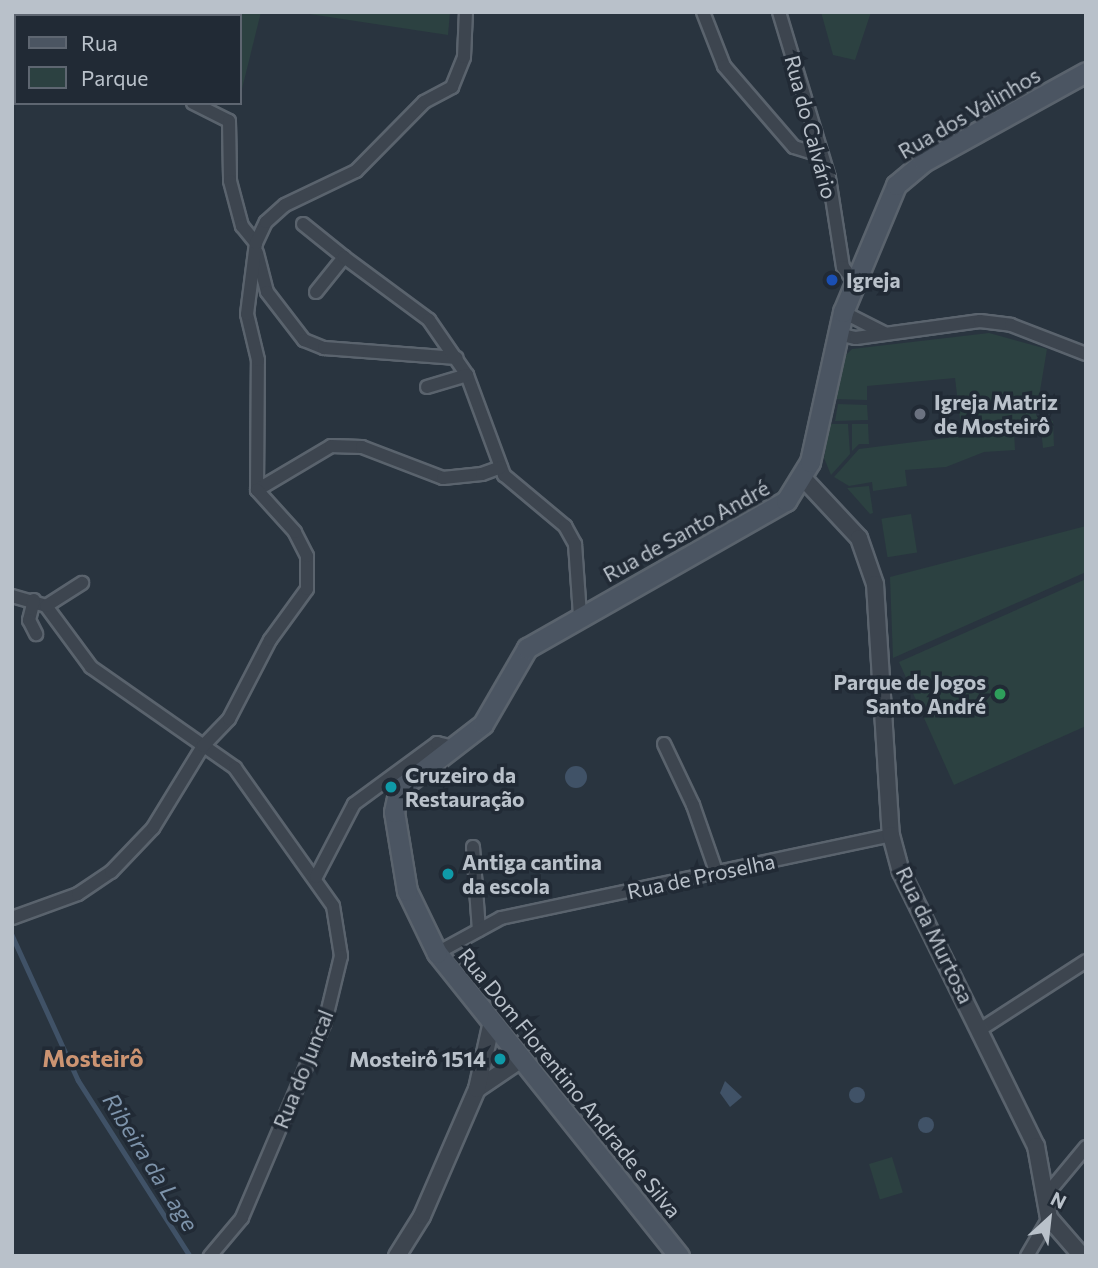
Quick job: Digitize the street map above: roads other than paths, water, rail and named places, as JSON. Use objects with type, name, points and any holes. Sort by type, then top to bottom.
[{"type":"main road","name":"Rua dos Valinhos","points":[[853,281],[885,204],[905,175],[1086,72]]},
{"type":"main road","name":"Rua de Santo André","points":[[448,751],[492,713],[527,649],[580,615],[779,508],[803,478],[812,456],[843,312],[853,281]]},
{"type":"main road","name":"Rua Dom Florentino Andrade e Silva","points":[[448,751],[398,789],[394,812],[407,891],[437,953],[491,1026],[679,1256]]},
{"type":"street","points":[[12,918],[78,894],[111,873],[153,828],[203,746],[229,719],[270,640],[307,589],[307,556],[295,532],[257,490],[258,360],[247,314],[256,243],[265,222],[285,205],[356,171],[424,102],[452,87],[464,57],[466,12]]},
{"type":"street","points":[[703,12],[724,66],[794,147],[821,155]]},
{"type":"street","name":"Rua do Calvário","points":[[779,12],[821,155],[843,267],[853,281]]},
{"type":"street","points":[[197,105],[229,121],[230,181],[242,226],[256,243],[267,292],[304,340],[324,348],[457,358]]},
{"type":"street","points":[[303,224],[429,320],[457,358],[467,375],[500,467],[565,526],[575,544],[580,615]]},
{"type":"street","points":[[316,292],[344,257]]},
{"type":"street","points":[[843,312],[884,333]]},
{"type":"street","points":[[838,334],[856,338],[980,321],[1011,325],[1086,354]]},
{"type":"street","points":[[428,387],[467,375]]},
{"type":"street","points":[[257,490],[331,446],[362,447],[443,478],[482,474],[500,467]]},
{"type":"street","name":"Rua da Murtosa","points":[[803,478],[826,498],[859,537],[875,584],[891,835],[901,872],[981,1029],[1036,1146],[1047,1194],[1049,1218]]},
{"type":"street","points":[[36,634],[29,620],[40,603],[82,583]]},
{"type":"street","points":[[12,596],[40,603]]},
{"type":"street","name":"Rua do Juncal","points":[[40,603],[91,667],[235,768],[316,877],[333,906],[341,956],[325,1022],[242,1218],[210,1256]]},
{"type":"street","points":[[316,877],[354,804],[437,743],[448,751]]},
{"type":"street","points":[[664,744],[693,804],[717,874]]},
{"type":"street","name":"Rua de Proselha","points":[[437,953],[501,918],[891,835]]},
{"type":"street","points":[[473,847],[479,930]]},
{"type":"street","points":[[981,1029],[1086,961]]},
{"type":"street","points":[[397,1256],[432,1195],[477,1089],[491,1026]]},
{"type":"street","points":[[477,1089],[520,1060]]},
{"type":"street","points":[[1047,1194],[1086,1147]]},
{"type":"street","points":[[1027,1256],[1049,1218],[1082,1256]]},
{"type":"water","points":[[576,766],[584,769],[587,777],[584,785],[576,788],[568,785],[565,777],[568,769]]},
{"type":"water","points":[[725,1081],[742,1097],[730,1107],[720,1093]]},
{"type":"water","points":[[857,1087],[863,1089],[863,1101],[857,1103],[851,1101],[849,1095],[851,1089]]},
{"type":"water","points":[[926,1117],[932,1119],[932,1131],[926,1133],[920,1131],[918,1125],[920,1119]]},
{"type":"waterway","name":"Ribeira da Lage","points":[[12,935],[78,1080],[190,1256]]},
{"type":"place","name":"Igreja","points":[[832,280]]},
{"type":"place","name":"Igreja Matriz de Mosteirô","points":[[920,414]]},
{"type":"place","name":"Parque de Jogos Santo André","points":[[1000,694]]},
{"type":"place","name":"Cruzeiro da Restauração","points":[[391,787]]},
{"type":"place","name":"Antiga cantina da escola","points":[[448,874]]},
{"type":"place","name":"Mosteirô 1514","points":[[500,1059]]},
{"type":"district","name":"Mosteirô","points":[[93,1058]]}]
